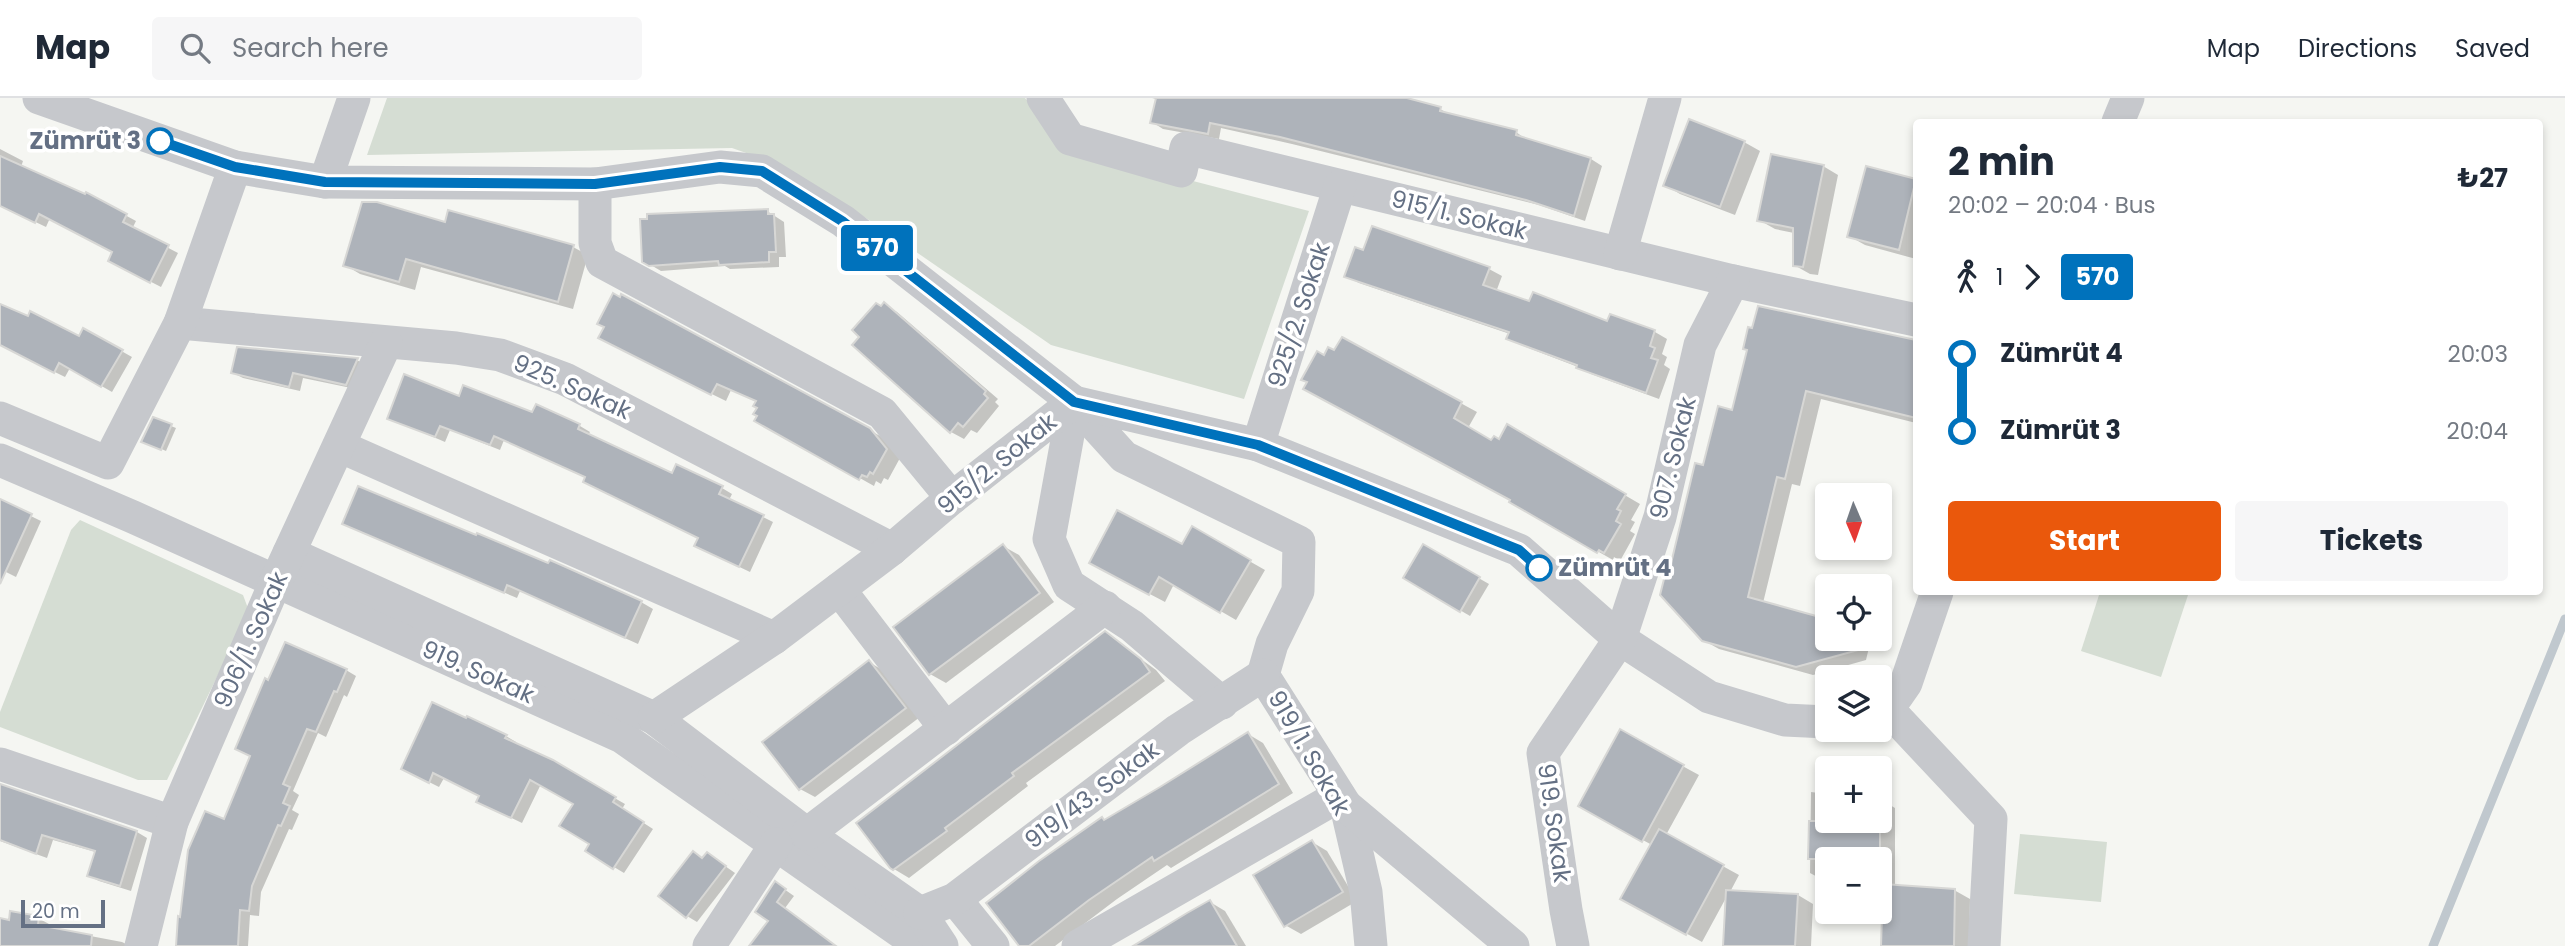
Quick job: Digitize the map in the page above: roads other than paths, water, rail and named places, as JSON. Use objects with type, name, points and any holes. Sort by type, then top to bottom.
[{"type":"street","points":[[39,98],[235,167],[325,182],[595,184],[720,167],[762,171],[842,221],[1074,402],[1049,539],[1069,584],[1132,626],[1222,703]]},
{"type":"street","points":[[325,182],[354,98]]},
{"type":"street","name":"915/1. Sokak","points":[[1043,98],[1070,139],[1181,171],[1186,148],[1733,281],[1913,319]]},
{"type":"street","points":[[1620,254],[1665,98]]},
{"type":"street","points":[[2119,119],[2128,98]]},
{"type":"street","points":[[0,418],[107,463],[180,323],[235,167]]},
{"type":"street","points":[[595,184],[594,243],[603,262],[882,413],[953,498]]},
{"type":"street","name":"925/2. Sokak","points":[[1258,445],[1340,186]]},
{"type":"street","name":"907. Sokak","points":[[1620,639],[1660,517],[1700,345],[1733,281]]},
{"type":"street","name":"925. Sokak","points":[[180,323],[456,348],[500,355],[565,379],[892,549]]},
{"type":"street","name":"906/1. Sokak","points":[[141,946],[172,822],[282,567],[386,342]]},
{"type":"street","name":"915/2. Sokak","points":[[654,718],[774,638],[892,549],[1074,402],[1258,445],[1519,550],[1620,639],[1709,697],[1785,720],[1815,721]]},
{"type":"street","name":"919/1. Sokak","points":[[1074,402],[1124,457],[1300,542],[1298,592],[1272,644],[1263,675],[1342,801],[1366,892],[1371,946]]},
{"type":"street","points":[[339,446],[774,638]]},
{"type":"street","name":"919. Sokak","points":[[0,460],[282,567],[654,718],[807,834],[920,913],[942,946]]},
{"type":"street","name":"919. Sokak","points":[[282,567],[622,737],[920,946]]},
{"type":"street","points":[[839,589],[946,729]]},
{"type":"street","points":[[1892,694],[1936,595]]},
{"type":"street","points":[[807,834],[1105,607]]},
{"type":"street","name":"919. Sokak","points":[[1573,946],[1543,753],[1620,639]]},
{"type":"street","name":"919/43. Sokak","points":[[920,913],[955,899],[1178,730],[1263,675]]},
{"type":"street","points":[[1892,701],[1991,819],[1984,946]]},
{"type":"street","points":[[0,764],[172,822]]},
{"type":"street","points":[[1078,946],[1342,801],[1513,946]]},
{"type":"street","points":[[709,946],[776,845]]},
{"type":"street","points":[[955,899],[993,946]]},
{"type":"waterway","points":[[2433,946],[2565,619]]},
{"type":"place","name":"Zümrüt 3","points":[[160,141]]},
{"type":"place","name":"Zümrüt 4","points":[[1539,568]]}]
